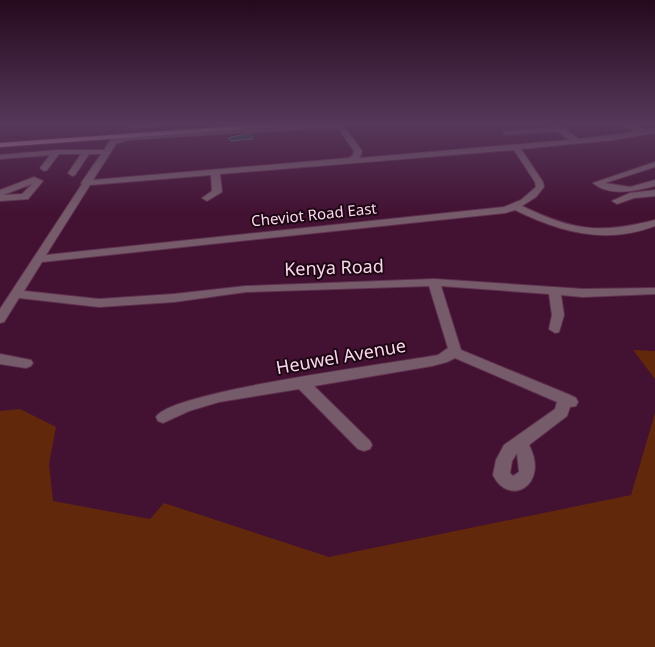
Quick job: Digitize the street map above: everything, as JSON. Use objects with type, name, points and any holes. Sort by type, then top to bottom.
[{"type":"street","points":[[0,157],[38,154]]},
{"type":"street","points":[[44,168],[55,154]]},
{"type":"street","points":[[72,173],[85,154]]},
{"type":"street","points":[[0,319],[105,154]]},
{"type":"street","points":[[351,161],[357,154]]},
{"type":"street","points":[[368,154],[383,159]]},
{"type":"street","points":[[85,183],[439,154]]},
{"type":"street","name":"Cheviot Road East","points":[[38,259],[487,212],[516,207],[530,198],[540,187],[540,182],[519,154]]},
{"type":"street","points":[[24,162],[31,155]]},
{"type":"street","points":[[0,161],[13,156]]},
{"type":"street","points":[[655,164],[597,183],[630,190],[655,183]]},
{"type":"street","points":[[207,198],[217,192],[215,172]]},
{"type":"street","points":[[0,193],[34,180],[39,181],[26,197],[0,198]]},
{"type":"street","points":[[617,201],[633,195],[655,193]]},
{"type":"street","points":[[516,207],[554,224],[574,230],[621,230],[655,223]]},
{"type":"street","points":[[434,282],[455,348],[454,352],[568,401],[562,412],[520,443]]},
{"type":"street","name":"Kenya Road","points":[[16,294],[99,303],[174,298],[246,288],[434,282],[597,293],[655,291]]},
{"type":"street","points":[[554,291],[558,316],[555,329]]},
{"type":"street","name":"Heuwel Avenue","points":[[163,417],[202,401],[432,361],[454,352]]},
{"type":"street","points":[[0,359],[26,363]]},
{"type":"street","points":[[302,383],[364,445]]},
{"type":"shaded area","points":[[633,350],[655,351],[655,379]]},
{"type":"shaded area","points":[[20,409],[56,427],[49,464],[53,501],[150,519],[164,503],[329,557],[631,495],[655,413],[655,647],[0,647],[0,411]]}]
